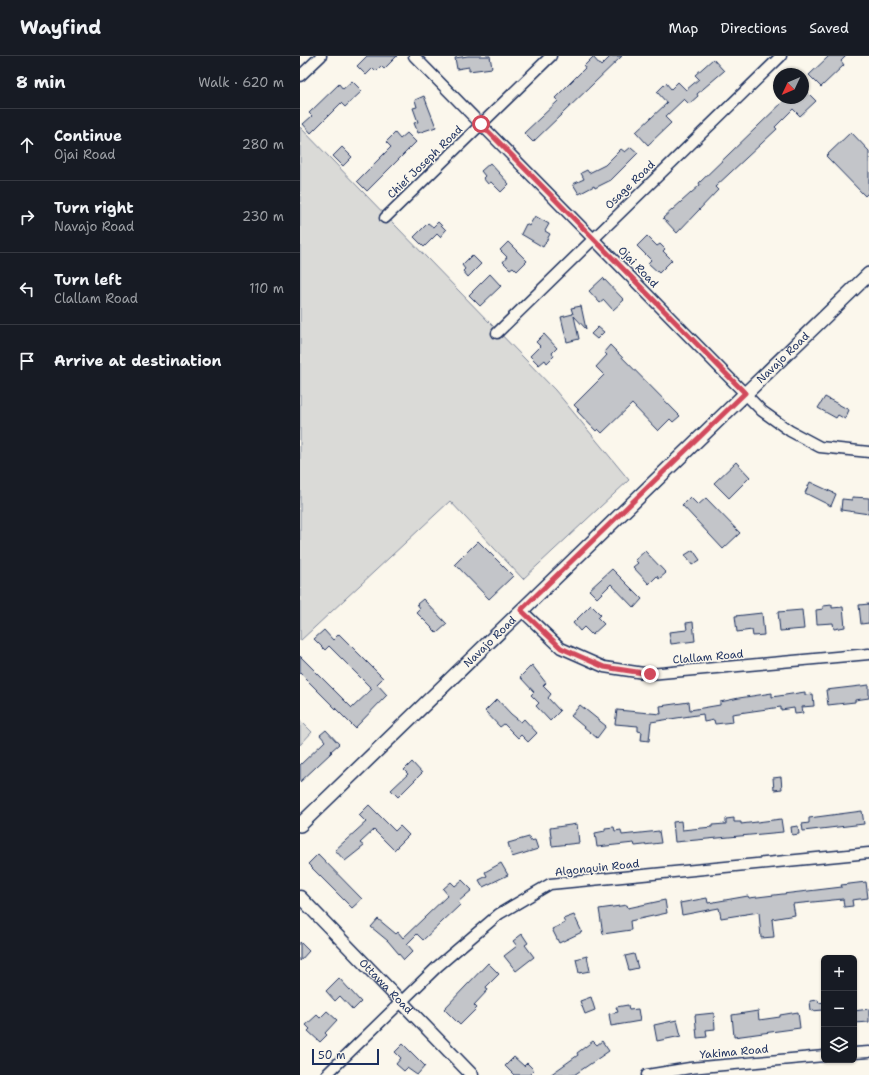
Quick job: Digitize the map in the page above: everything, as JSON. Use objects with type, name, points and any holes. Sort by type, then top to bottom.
[{"type":"main road","name":"Navajo Road","points":[[300,825],[869,274]]},
{"type":"street","points":[[300,76],[321,56]]},
{"type":"street","name":"Ojai Road","points":[[414,56],[593,237],[762,412],[790,431],[820,447],[869,452]]},
{"type":"street","name":"Chief Joseph Road","points":[[385,218],[551,56]]},
{"type":"street","name":"Osage Road","points":[[497,333],[593,237],[781,56]]},
{"type":"street","name":"Clallam Road","points":[[521,610],[561,648],[604,667],[650,674],[869,654]]},
{"type":"street","name":"Algonquin Road","points":[[326,1075],[438,966],[499,914],[550,884],[869,853]]},
{"type":"street","name":"Ottawa Road","points":[[300,897],[472,1075]]},
{"type":"street","points":[[857,1053],[869,1052]]},
{"type":"street","name":"Yakima Road","points":[[647,1075],[690,1068],[821,1056]]},
{"type":"shaded area","points":[[300,127],[555,390],[629,480],[523,579],[450,501],[300,641]]},
{"type":"shaded area","points":[[300,720],[312,732],[300,745]]},
{"type":"building","points":[[367,56],[397,56],[384,69],[381,66],[376,71],[373,68],[366,75],[357,66]]},
{"type":"building","points":[[468,56],[490,56],[492,68],[469,71],[469,67],[457,69],[455,58]]},
{"type":"building","points":[[611,56],[622,56],[533,142],[524,133],[558,101],[555,98],[585,68],[584,66],[593,57],[601,66]]},
{"type":"building","points":[[829,56],[846,56],[841,61],[844,65],[821,87],[809,75]]},
{"type":"building","points":[[713,59],[724,71],[697,94],[698,96],[689,104],[684,99],[665,117],[671,123],[648,145],[636,132],[667,103],[657,92],[666,83],[671,89],[678,82],[686,90],[699,79],[695,75]]},
{"type":"building","points":[[352,81],[362,91],[345,107],[341,103],[311,133],[303,124],[312,116],[309,113],[339,84],[343,89]]},
{"type":"building","points":[[809,94],[816,101],[800,116],[793,109],[775,127],[777,129],[715,187],[718,190],[677,233],[663,218],[700,185],[699,183],[781,104],[809,104]]},
{"type":"building","points":[[424,96],[436,127],[418,133],[414,123],[418,122],[413,108],[417,107],[415,100]]},
{"type":"building","points":[[851,132],[869,151],[869,192],[865,196],[826,156]]},
{"type":"building","points":[[395,133],[400,139],[407,133],[416,142],[367,191],[357,181],[391,147],[386,142]]},
{"type":"building","points":[[342,147],[352,157],[343,166],[333,156]]},
{"type":"building","points":[[631,147],[638,153],[611,180],[595,188],[594,186],[579,194],[573,184],[584,179],[581,173],[587,170],[589,173],[605,165],[621,149],[625,152]]},
{"type":"building","points":[[490,163],[509,184],[501,192],[491,182],[488,184],[483,178],[485,176],[481,171]]},
{"type":"building","points":[[535,216],[549,224],[545,231],[550,234],[543,247],[521,234],[526,224],[529,226]]},
{"type":"building","points":[[438,222],[446,230],[440,237],[437,234],[424,247],[414,237],[428,223],[433,227]]},
{"type":"building","points":[[647,236],[657,246],[660,244],[665,249],[663,251],[672,260],[659,273],[648,263],[651,260],[637,246]]},
{"type":"building","points":[[508,242],[527,261],[517,271],[513,267],[510,269],[503,262],[507,257],[500,250]]},
{"type":"building","points":[[472,255],[481,264],[468,277],[463,271],[465,269],[462,265]]},
{"type":"building","points":[[490,274],[501,286],[480,306],[469,295]]},
{"type":"building","points":[[603,278],[624,300],[613,310],[604,300],[600,303],[589,291]]},
{"type":"building","points":[[581,306],[586,329],[574,316],[579,339],[567,342],[561,317],[573,314],[571,308]]},
{"type":"building","points":[[598,327],[604,332],[597,339],[591,334]]},
{"type":"building","points":[[544,334],[557,348],[552,353],[554,356],[547,363],[545,360],[539,365],[530,356],[540,346],[536,342]]},
{"type":"building","points":[[610,345],[680,416],[673,422],[670,419],[658,431],[632,404],[602,433],[598,429],[596,431],[577,411],[579,410],[574,405],[604,375],[596,367],[607,355],[604,352]]},
{"type":"building","points":[[825,397],[849,410],[845,419],[838,415],[836,418],[818,408]]},
{"type":"building","points":[[736,462],[750,477],[729,498],[714,483]]},
{"type":"building","points":[[810,482],[836,494],[831,506],[805,493]]},
{"type":"building","points":[[690,497],[698,505],[706,498],[740,533],[723,549],[682,505]]},
{"type":"building","points":[[852,497],[869,498],[869,514],[841,510],[842,499],[852,500]]},
{"type":"building","points":[[478,541],[513,576],[489,599],[455,564]]},
{"type":"building","points":[[693,550],[700,560],[692,565],[685,555]]},
{"type":"building","points":[[645,551],[666,573],[659,579],[657,576],[649,584],[633,567],[638,563],[635,560]]},
{"type":"building","points":[[612,569],[642,599],[634,608],[611,584],[597,598],[589,590]]},
{"type":"building","points":[[423,599],[447,624],[437,633],[416,612],[420,608],[417,604]]},
{"type":"building","points":[[869,604],[869,623],[861,624],[859,605]]},
{"type":"building","points":[[591,605],[601,615],[598,618],[604,624],[592,635],[584,627],[580,631],[573,623]]},
{"type":"building","points":[[832,605],[832,608],[843,607],[845,627],[834,629],[833,623],[817,624],[816,610],[823,609],[823,606]]},
{"type":"building","points":[[802,610],[804,629],[780,631],[778,612]]},
{"type":"building","points":[[762,613],[764,635],[753,636],[752,630],[737,632],[735,616]]},
{"type":"building","points":[[693,622],[695,641],[671,644],[669,632],[687,630],[686,623]]},
{"type":"building","points":[[324,630],[333,640],[339,634],[383,678],[377,684],[387,695],[355,728],[300,673],[300,656],[352,708],[372,689],[329,646],[325,650],[314,639]]},
{"type":"building","points":[[532,665],[546,683],[543,686],[551,694],[548,698],[560,711],[550,721],[536,706],[539,703],[531,695],[534,692],[520,677]]},
{"type":"building","points":[[869,685],[869,698],[855,700],[855,702],[828,705],[826,690]]},
{"type":"building","points":[[805,692],[805,695],[813,694],[814,706],[802,707],[803,713],[795,714],[794,708],[781,710],[781,707],[732,714],[733,722],[715,724],[714,720],[704,722],[703,714],[651,722],[649,741],[641,740],[642,732],[638,731],[638,726],[615,724],[617,710],[661,714],[660,706],[689,702],[690,710],[720,705],[720,702],[739,698],[772,693],[772,697]]},
{"type":"building","points":[[497,699],[511,714],[521,722],[524,719],[537,733],[528,742],[521,735],[518,738],[504,724],[500,727],[485,711]]},
{"type":"building","points":[[580,705],[606,726],[597,738],[571,716]]},
{"type":"building","points":[[326,730],[339,744],[300,782],[300,765],[325,741],[320,735]]},
{"type":"building","points":[[412,762],[422,773],[398,797],[391,790],[408,774],[404,770]]},
{"type":"building","points":[[781,777],[782,789],[774,790],[773,778]]},
{"type":"building","points":[[369,805],[395,831],[400,826],[409,835],[394,850],[374,830],[360,843],[364,846],[345,861],[335,850],[366,822],[359,815]]},
{"type":"building","points":[[862,811],[864,824],[803,831],[802,824],[809,823],[809,818]]},
{"type":"building","points":[[734,818],[734,822],[741,822],[741,824],[781,819],[783,832],[675,842],[673,822],[681,821],[682,830],[726,824],[726,819]]},
{"type":"building","points":[[577,824],[579,843],[552,846],[550,828]]},
{"type":"building","points":[[798,826],[799,834],[792,835],[791,827]]},
{"type":"building","points":[[614,827],[615,831],[621,830],[622,835],[659,831],[661,843],[635,846],[634,843],[597,847],[595,833],[605,831],[605,828]]},
{"type":"building","points":[[529,837],[530,841],[535,840],[538,849],[512,857],[508,843]]},
{"type":"building","points":[[318,854],[362,899],[352,908],[308,864]]},
{"type":"building","points":[[501,863],[508,875],[483,887],[479,880],[487,876],[485,872]]},
{"type":"building","points":[[462,880],[472,890],[458,902],[460,905],[423,940],[417,934],[407,944],[413,951],[404,960],[388,941],[371,927],[378,919],[396,934],[398,932],[403,938],[448,895],[443,889],[451,882],[455,886]]},
{"type":"building","points":[[866,882],[868,898],[852,900],[853,906],[844,907],[843,899],[793,904],[795,915],[772,919],[774,937],[761,938],[759,912],[721,918],[719,908],[682,915],[680,903],[707,898],[708,903],[748,896],[749,898],[842,887],[841,885]]},
{"type":"building","points":[[665,900],[667,913],[630,921],[631,930],[603,934],[599,909],[627,905],[628,908]]},
{"type":"building","points":[[574,915],[582,932],[559,943],[552,929],[565,923],[563,919]]},
{"type":"building","points":[[522,934],[528,943],[525,945],[534,957],[516,971],[504,956],[517,946],[513,941]]},
{"type":"building","points":[[300,942],[309,951],[300,961]]},
{"type":"building","points":[[634,954],[638,968],[629,970],[625,956]]},
{"type":"building","points":[[587,956],[590,971],[579,973],[576,959]]},
{"type":"building","points":[[488,963],[499,974],[486,987],[488,990],[474,1005],[477,1008],[460,1025],[444,1009]]},
{"type":"building","points":[[339,978],[361,1002],[353,1010],[340,996],[335,1001],[326,991]]},
{"type":"building","points":[[591,997],[595,1010],[585,1014],[580,1001]]},
{"type":"building","points":[[818,1000],[819,1003],[821,1003],[821,1010],[811,1011],[810,1001]]},
{"type":"building","points":[[628,1005],[629,1010],[638,1009],[640,1021],[611,1026],[609,1014],[618,1012],[616,1007]]},
{"type":"building","points":[[869,1009],[869,1022],[857,1023],[857,1011]]},
{"type":"building","points":[[327,1011],[337,1020],[325,1033],[327,1035],[320,1042],[308,1031],[310,1029],[306,1025],[317,1015],[320,1018]]},
{"type":"building","points":[[758,1011],[759,1020],[780,1017],[780,1015],[798,1012],[800,1028],[734,1037],[732,1015]]},
{"type":"building","points":[[714,1013],[715,1029],[706,1030],[707,1037],[697,1038],[695,1015]]},
{"type":"building","points":[[677,1020],[681,1036],[657,1041],[654,1025]]},
{"type":"building","points":[[593,1041],[597,1045],[602,1041],[609,1051],[574,1075],[550,1075],[578,1055],[577,1053]]},
{"type":"building","points":[[403,1044],[425,1066],[417,1075],[407,1068],[404,1071],[396,1064],[401,1058],[395,1052]]},
{"type":"building","points":[[514,1057],[524,1066],[527,1063],[534,1070],[529,1075],[514,1075],[505,1066]]},
{"type":"route","points":[[481,124],[745,393],[521,610],[561,648],[604,667],[650,674]]}]
